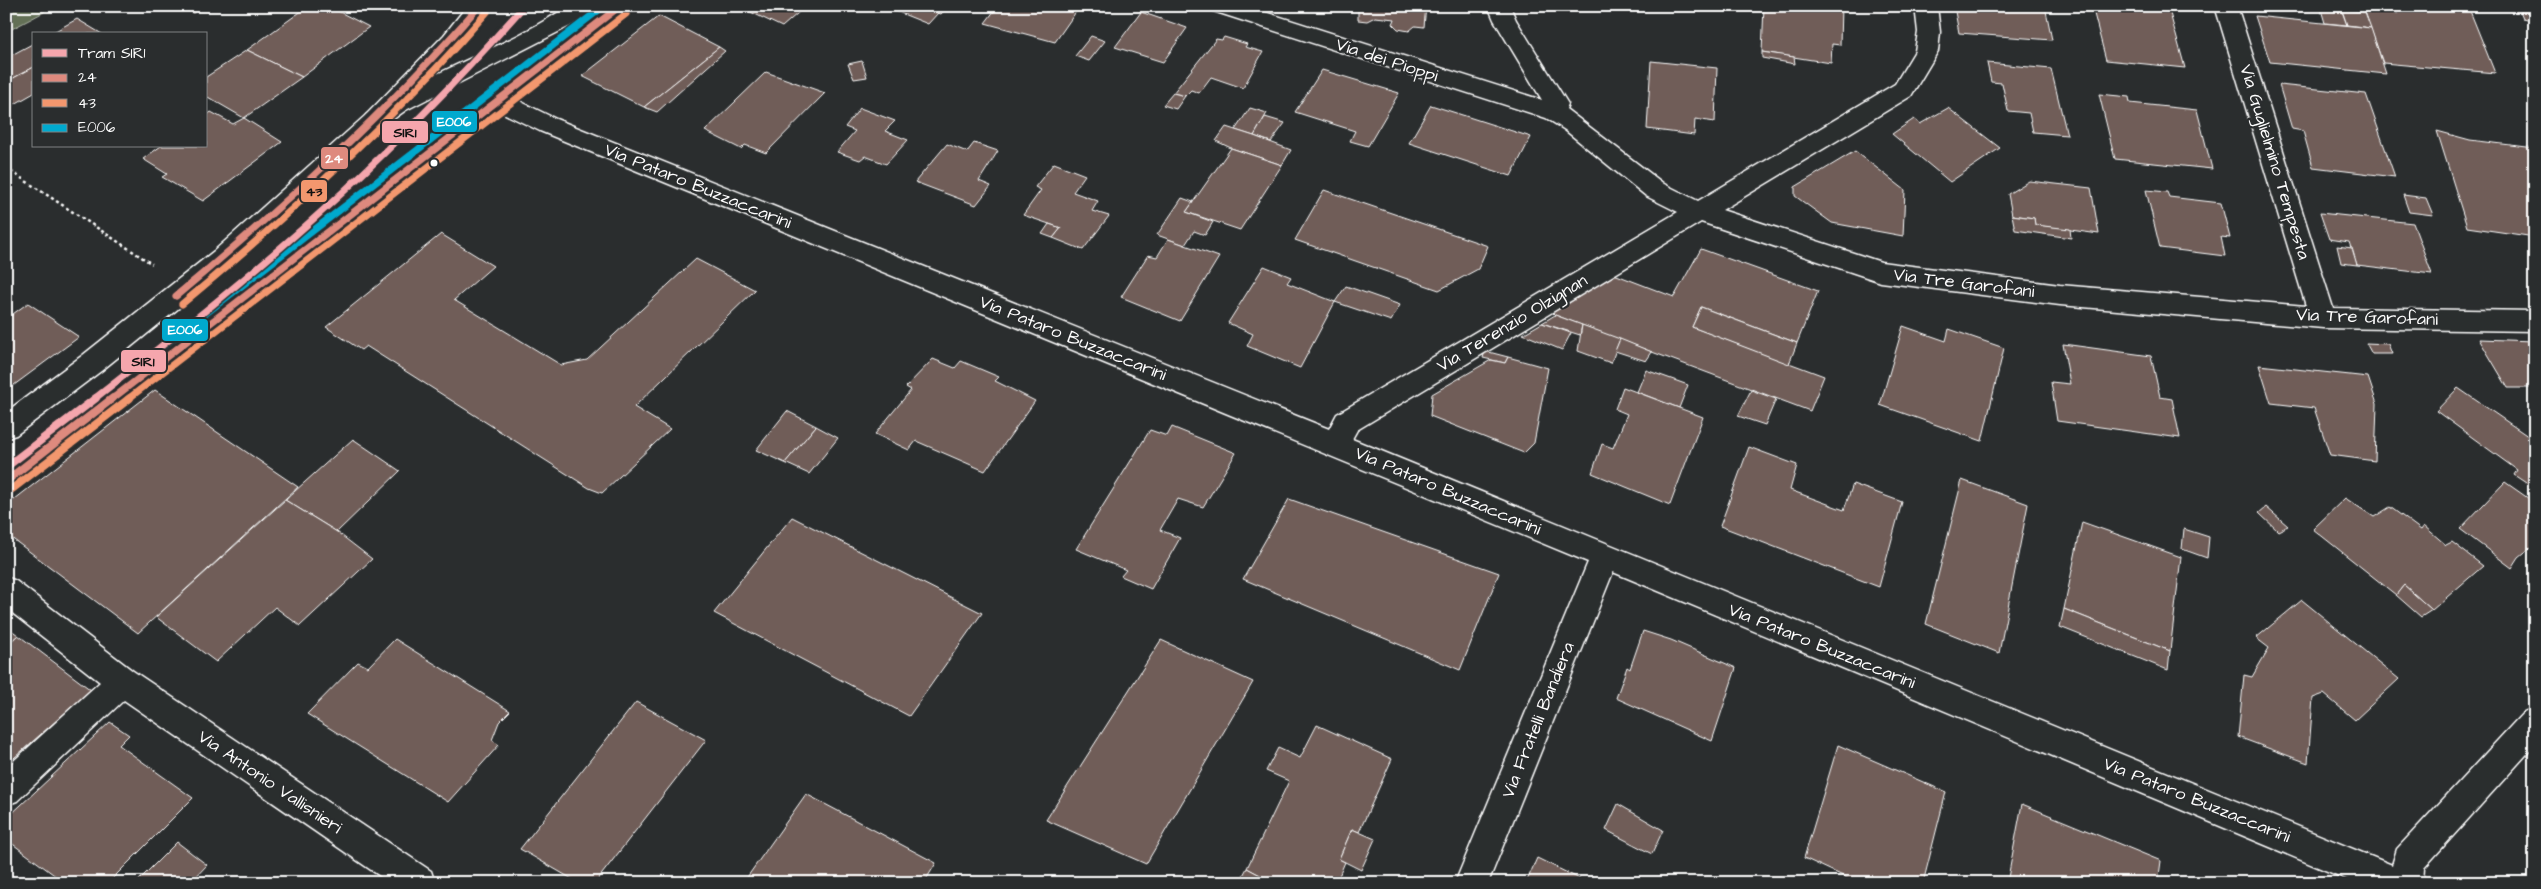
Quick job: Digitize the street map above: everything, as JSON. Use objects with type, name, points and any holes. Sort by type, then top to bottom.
[{"type":"street","points":[[6,426],[92,362],[223,258],[295,195],[374,121],[452,40],[479,6]]},
{"type":"street","points":[[374,121],[398,104],[504,52],[562,21],[584,6]]},
{"type":"street","points":[[6,481],[620,6]]},
{"type":"street","name":"Via dei Pioppi","points":[[1221,6],[1554,112]]},
{"type":"street","points":[[1499,6],[1505,20],[1556,104],[1554,112]]},
{"type":"street","name":"Via Terenzio Olzignan","points":[[1335,444],[1347,422],[1903,90],[1925,60],[1931,31],[1926,6]]},
{"type":"street","name":"Via Guglielmino Tempesta","points":[[2226,6],[2323,318]]},
{"type":"street","name":"Via Pataro Buzzaccarini","points":[[499,101],[548,125],[1335,444],[2396,883]]},
{"type":"street","name":"Via Tre Garofani","points":[[1554,112],[1573,124],[1655,190],[1699,212],[1882,272],[2060,295],[2323,318],[2535,321]]},
{"type":"street","name":"Via Fratelli Bandiera","points":[[1470,883],[1605,556]]},
{"type":"street","name":"Via Antonio Vallisnieri","points":[[6,590],[122,681],[419,883]]},
{"type":"street","points":[[6,790],[122,681]]},
{"type":"street","points":[[2406,883],[2409,861],[2535,722]]},
{"type":"path","points":[[6,13],[11,6]]},
{"type":"path","points":[[6,168],[158,270]]},
{"type":"green space","points":[[6,6],[47,6],[44,12],[6,32]]},
{"type":"building","points":[[180,6],[204,6],[193,13]]},
{"type":"building","points":[[296,6],[328,6],[369,27],[302,77],[247,50],[303,10]]},
{"type":"building","points":[[738,6],[806,6],[782,27]]},
{"type":"building","points":[[896,6],[918,6],[938,13],[928,24],[893,10]]},
{"type":"building","points":[[918,6],[948,6],[941,14]]},
{"type":"building","points":[[998,6],[1080,6],[1055,42],[985,23]]},
{"type":"building","points":[[1343,6],[1426,6],[1424,27],[1415,26],[1409,31],[1398,29],[1393,24],[1395,19],[1375,17],[1367,21],[1358,20],[1358,9],[1342,9]]},
{"type":"building","points":[[1764,6],[1841,6],[1840,45],[1832,44],[1831,63],[1762,52]]},
{"type":"building","points":[[1954,6],[2045,6],[2052,40],[1959,33]]},
{"type":"building","points":[[2092,6],[2168,6],[2185,68],[2106,60]]},
{"type":"building","points":[[2320,6],[2340,6],[2347,25],[2325,23]]},
{"type":"building","points":[[2340,6],[2363,6],[2365,12],[2342,10]]},
{"type":"building","points":[[2395,6],[2468,6],[2495,73],[2383,63],[2364,10],[2398,13]]},
{"type":"building","points":[[2518,6],[2535,6],[2535,26],[2532,20],[2523,18]]},
{"type":"building","points":[[2342,10],[2365,12],[2371,28],[2347,25]]},
{"type":"building","points":[[1141,12],[1187,28],[1163,62],[1115,47]]},
{"type":"building","points":[[659,16],[719,47],[644,107],[582,76]]},
{"type":"building","points":[[2255,16],[2371,28],[2386,74],[2270,62]]},
{"type":"building","points":[[77,19],[99,32],[54,32]]},
{"type":"building","points":[[1091,36],[1105,41],[1089,61],[1075,56]]},
{"type":"building","points":[[1224,37],[1247,44],[1245,47],[1263,52],[1243,88],[1211,77],[1199,93],[1191,90],[1185,96],[1173,93],[1216,39],[1222,40]]},
{"type":"building","points":[[32,44],[32,68],[6,82],[6,58]]},
{"type":"building","points":[[719,47],[725,51],[657,112],[644,107]]},
{"type":"building","points":[[247,50],[302,77],[244,118],[208,97],[208,76]]},
{"type":"building","points":[[1762,52],[1794,57],[1795,64],[1762,58]]},
{"type":"building","points":[[862,61],[867,77],[854,79],[848,64]]},
{"type":"building","points":[[1651,61],[1717,68],[1715,122],[1695,119],[1694,135],[1647,129]]},
{"type":"building","points":[[1987,63],[2051,69],[2067,135],[2033,132],[2029,113],[2008,111],[2002,83],[1991,82]]},
{"type":"building","points":[[32,68],[32,94],[6,109],[6,82]]},
{"type":"building","points":[[1322,70],[1399,93],[1368,146],[1350,141],[1355,131],[1295,112]]},
{"type":"building","points":[[766,72],[825,93],[766,153],[745,145],[741,149],[705,131]]},
{"type":"building","points":[[2279,85],[2366,94],[2395,177],[2313,167],[2303,131],[2292,129]]},
{"type":"building","points":[[1173,93],[1185,96],[1176,109],[1163,105]]},
{"type":"building","points":[[2099,94],[2129,97],[2130,103],[2197,110],[2212,169],[2115,159]]},
{"type":"building","points":[[1431,105],[1531,137],[1511,176],[1409,143]]},
{"type":"building","points":[[860,108],[895,121],[885,131],[908,140],[886,164],[865,156],[860,160],[837,152],[855,131],[845,127]]},
{"type":"building","points":[[1250,108],[1267,113],[1254,136],[1235,130]]},
{"type":"building","points":[[1948,108],[2000,148],[1950,182],[1892,134],[1914,119],[1920,124]]},
{"type":"building","points":[[211,112],[233,124],[244,118],[282,142],[203,201],[162,177],[167,174],[143,159],[158,148],[208,148],[208,114]]},
{"type":"building","points":[[1265,117],[1285,123],[1271,142],[1254,136]]},
{"type":"building","points":[[1226,127],[1291,150],[1282,165],[1231,148],[1216,141]]},
{"type":"building","points":[[2437,131],[2470,140],[2535,148],[2535,237],[2467,227]]},
{"type":"building","points":[[974,143],[998,151],[979,181],[991,186],[976,205],[915,182],[947,144],[967,152]]},
{"type":"building","points":[[1231,148],[1282,165],[1240,230],[1186,212]]},
{"type":"building","points":[[1855,151],[1905,190],[1903,236],[1832,223],[1795,196],[1795,187]]},
{"type":"building","points":[[1054,163],[1085,175],[1073,192],[1098,201],[1092,211],[1109,216],[1083,250],[1053,238],[1061,228],[1023,215],[1041,190],[1035,187]]},
{"type":"building","points":[[2029,181],[2091,188],[2099,234],[2035,225],[2034,218],[2012,215],[2008,194]]},
{"type":"building","points":[[1324,190],[1488,246],[1478,269],[1439,290],[1295,240]]},
{"type":"building","points":[[2146,190],[2167,192],[2169,197],[2221,203],[2230,238],[2221,237],[2225,256],[2160,248]]},
{"type":"building","points":[[2403,195],[2426,198],[2433,215],[2409,212]]},
{"type":"building","points":[[1182,198],[1193,202],[1186,212],[1213,222],[1205,235],[1194,231],[1185,245],[1157,235]]},
{"type":"building","points":[[2320,213],[2413,223],[2432,274],[2357,265],[2349,242],[2329,239]]},
{"type":"building","points":[[2012,215],[2034,218],[2035,225],[2070,229],[2071,238],[2015,230]]},
{"type":"building","points":[[1049,224],[1061,228],[1053,238],[1042,234]]},
{"type":"building","points":[[441,234],[493,266],[454,300],[561,365],[587,360],[696,259],[755,290],[634,407],[670,429],[602,493],[589,488],[366,346],[361,350],[326,327]]},
{"type":"building","points":[[1168,239],[1219,257],[1180,321],[1121,297],[1148,255],[1157,257]]},
{"type":"building","points":[[2337,246],[2352,248],[2357,265],[2341,263]]},
{"type":"building","points":[[1701,249],[1818,291],[1797,343],[1701,307],[1692,327],[1824,376],[1810,411],[1555,315],[1551,311],[1614,274],[1674,297]]},
{"type":"building","points":[[1264,266],[1291,277],[1287,283],[1335,302],[1300,368],[1247,346],[1253,334],[1228,323]]},
{"type":"building","points":[[1346,286],[1400,305],[1391,321],[1335,302]]},
{"type":"building","points":[[28,303],[79,337],[6,391],[6,319]]},
{"type":"building","points":[[1701,307],[1797,343],[1789,364],[1692,327]]},
{"type":"building","points":[[1555,315],[1582,325],[1580,335],[1542,323]]},
{"type":"building","points":[[1542,323],[1571,333],[1562,350],[1523,334]]},
{"type":"building","points":[[1582,325],[1620,339],[1611,363],[1578,351]]},
{"type":"building","points":[[1903,326],[1946,341],[1949,329],[2004,348],[1982,441],[1880,405]]},
{"type":"building","points":[[1620,339],[1652,352],[1646,361],[1615,351]]},
{"type":"building","points":[[2479,339],[2533,341],[2535,345],[2535,388],[2508,388]]},
{"type":"building","points":[[2366,343],[2388,344],[2392,354],[2372,354]]},
{"type":"building","points":[[2063,344],[2151,356],[2160,397],[2172,399],[2180,438],[2057,421],[2051,382],[2070,384]]},
{"type":"building","points":[[1485,351],[1508,357],[1505,363],[1483,358]]},
{"type":"building","points":[[1508,357],[1548,368],[1534,443],[1524,453],[1430,416],[1432,394],[1491,360],[1505,363]]},
{"type":"building","points":[[933,359],[955,368],[961,361],[999,377],[995,381],[1035,401],[985,471],[916,441],[909,450],[875,434],[911,390],[906,387]]},
{"type":"building","points":[[2259,365],[2368,377],[2377,404],[2375,461],[2330,455],[2314,408],[2271,403]]},
{"type":"building","points":[[1646,370],[1688,385],[1679,408],[1637,392]]},
{"type":"building","points":[[1623,387],[1703,417],[1670,505],[1592,473],[1602,444],[1613,448],[1627,414],[1615,409]]},
{"type":"building","points":[[2458,388],[2535,441],[2535,489],[2514,475],[2517,470],[2436,411]]},
{"type":"building","points":[[155,390],[298,487],[138,633],[6,534],[6,506]]},
{"type":"building","points":[[1751,390],[1776,399],[1765,425],[1738,416]]},
{"type":"building","points":[[787,411],[816,426],[785,463],[756,450]]},
{"type":"building","points":[[816,426],[838,438],[809,474],[785,463]]},
{"type":"building","points":[[1172,427],[1236,453],[1203,507],[1178,499],[1160,530],[1180,538],[1151,589],[1121,576],[1126,570],[1076,549],[1150,430],[1167,436]]},
{"type":"building","points":[[353,439],[400,471],[337,532],[285,500]]},
{"type":"building","points":[[1749,447],[1797,465],[1790,490],[1844,510],[1853,484],[1902,502],[1879,587],[1720,526]]},
{"type":"building","points":[[1962,480],[2028,504],[1999,653],[1926,624]]},
{"type":"building","points":[[2505,482],[2535,503],[2535,544],[2519,557],[2512,568],[2460,529]]},
{"type":"building","points":[[2345,498],[2374,517],[2390,507],[2421,530],[2424,526],[2446,545],[2452,542],[2483,566],[2432,610],[2404,585],[2396,595],[2313,529]]},
{"type":"building","points":[[1289,499],[1499,573],[1460,670],[1243,579]]},
{"type":"building","points":[[285,500],[337,532],[372,559],[300,626],[275,607],[216,662],[156,617]]},
{"type":"building","points":[[2266,507],[2288,526],[2278,531],[2259,513]]},
{"type":"building","points":[[792,517],[982,613],[909,716],[714,613]]},
{"type":"building","points":[[2082,522],[2181,557],[2170,651],[2064,609]]},
{"type":"building","points":[[2184,529],[2209,537],[2207,558],[2182,549]]},
{"type":"building","points":[[2404,585],[2432,610],[2421,617],[2396,595]]},
{"type":"building","points":[[2302,600],[2399,679],[2355,720],[2324,694],[2313,698],[2308,763],[2238,737],[2244,675],[2252,677],[2269,648],[2256,638]]},
{"type":"building","points":[[2064,609],[2170,651],[2168,670],[2060,627]]},
{"type":"building","points":[[6,626],[18,635],[6,646]]},
{"type":"building","points":[[1643,631],[1671,640],[1736,668],[1712,741],[1616,698],[1627,667],[1630,669]]},
{"type":"building","points":[[18,635],[91,690],[6,765],[6,646]]},
{"type":"building","points":[[395,639],[510,711],[499,722],[492,740],[499,745],[448,802],[307,714],[358,662],[368,667]]},
{"type":"building","points":[[1161,640],[1253,682],[1146,864],[1046,820]]},
{"type":"building","points":[[636,702],[706,740],[595,883],[579,883],[520,849]]},
{"type":"building","points":[[110,722],[129,735],[119,745],[193,798],[108,883],[65,883],[6,839],[6,819]]},
{"type":"building","points":[[1317,725],[1392,759],[1359,832],[1352,829],[1339,859],[1345,862],[1336,883],[1275,883],[1247,868],[1289,781],[1266,771],[1278,748],[1300,758]]},
{"type":"building","points":[[1838,745],[1946,792],[1923,883],[1858,883],[1804,858]]},
{"type":"building","points":[[806,794],[936,863],[924,883],[743,883]]},
{"type":"building","points":[[1618,804],[1663,830],[1652,854],[1606,830]]},
{"type":"building","points":[[2022,804],[2161,861],[2158,883],[2007,883]]},
{"type":"building","points":[[1352,829],[1375,839],[1361,870],[1339,859]]},
{"type":"building","points":[[177,842],[207,865],[190,883],[136,883]]},
{"type":"building","points":[[1537,858],[1588,883],[1526,883]]},
{"type":"building","points":[[1247,868],[1275,883],[1240,881]]},
{"type":"tram line","name":"SIR1","points":[[6,467],[177,334],[302,229],[366,171],[412,125],[524,6]]},
{"type":"transit line","name":"24","points":[[176,296],[296,194],[372,122],[479,6]]},
{"type":"transit line","name":"E006","points":[[6,468],[604,6]]},
{"type":"transit line","name":"24","points":[[6,481],[620,6]]},
{"type":"transit line","name":"43","points":[[182,304],[303,201],[379,129],[487,12]]},
{"type":"transit line","name":"43","points":[[12,489],[626,14]]}]
